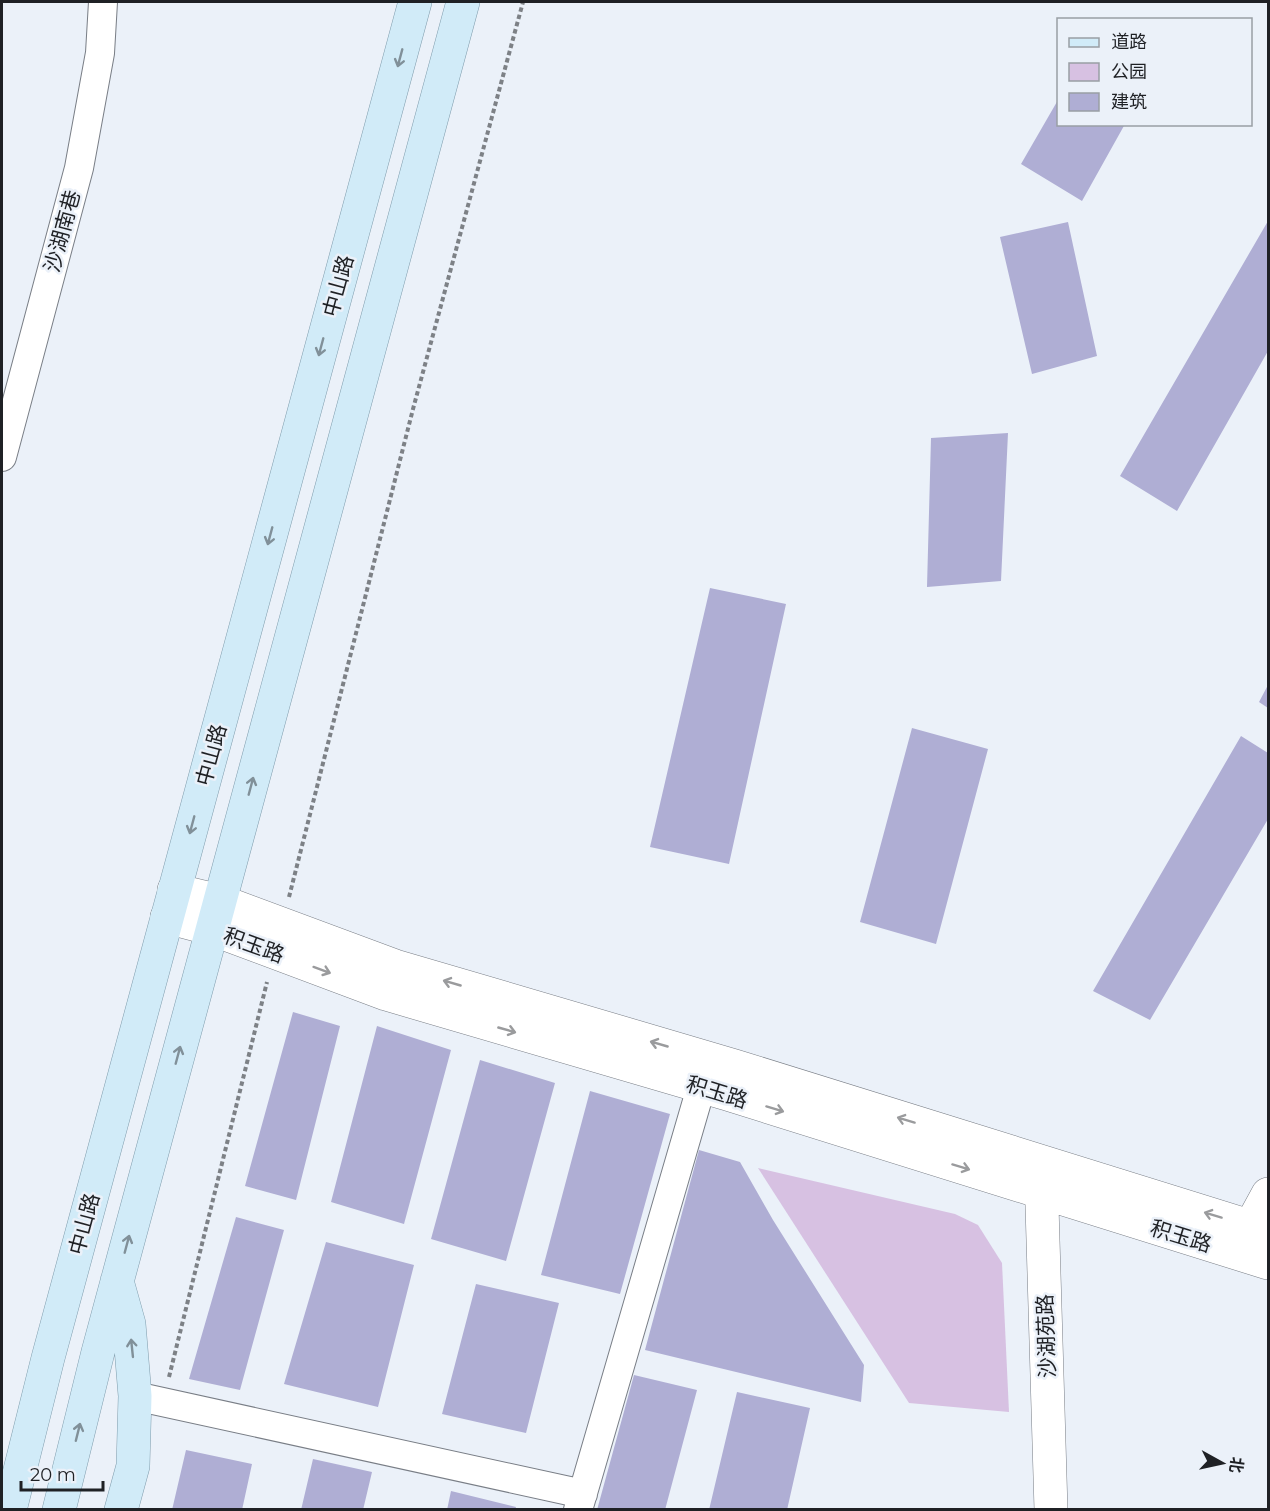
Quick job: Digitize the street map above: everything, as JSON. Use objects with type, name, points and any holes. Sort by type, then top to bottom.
[{"type":"main road","name":"中山路","points":[[10,1509],[48,1358],[415,2]]},
{"type":"main road","points":[[59,1509],[117,1281],[463,2]]},
{"type":"main road","name":"积玉路","points":[[171,903],[216,915],[278,938],[395,966],[705,1073],[1041,1177],[1269,1263]]},
{"type":"main road","name":"积玉路","points":[[1041,1177],[1259,1229]]},
{"type":"main road","name":"沙湖苑路","points":[[1041,1177],[1051,1509]]},
{"type":"main road","points":[[1259,1229],[1269,1194]]},
{"type":"main road","points":[[117,1281],[147,1399],[121,1509]]},
{"type":"street","name":"沙湖南巷","points":[[2,457],[79,168],[100,53],[102,2]]},
{"type":"street","points":[[147,1399],[580,1502],[705,1073]]},
{"type":"path","points":[[147,1399],[168,1383],[278,938],[413,409],[523,2]]},
{"type":"green space","points":[[758,1168],[955,1214],[978,1225],[1002,1263],[1009,1412],[909,1403]]},
{"type":"building","points":[[1057,102],[1057,126],[1124,126],[1082,201],[1021,164]]},
{"type":"building","points":[[1268,221],[1268,351],[1177,511],[1120,476]]},
{"type":"building","points":[[1068,222],[1097,356],[1032,374],[1000,237]]},
{"type":"building","points":[[1008,433],[1001,581],[927,587],[931,438]]},
{"type":"building","points":[[710,588],[786,604],[729,864],[650,847]]},
{"type":"building","points":[[1268,685],[1268,708],[1259,702]]},
{"type":"building","points":[[912,728],[988,749],[936,944],[860,922]]},
{"type":"building","points":[[1241,736],[1268,753],[1268,819],[1150,1020],[1093,991]]},
{"type":"building","points":[[293,1012],[340,1026],[296,1200],[245,1186]]},
{"type":"building","points":[[377,1026],[451,1050],[404,1224],[331,1202]]},
{"type":"building","points":[[480,1060],[555,1083],[506,1261],[431,1239]]},
{"type":"building","points":[[590,1091],[670,1114],[620,1294],[541,1275]]},
{"type":"building","points":[[699,1150],[740,1162],[773,1220],[864,1365],[861,1402],[645,1350]]},
{"type":"building","points":[[236,1217],[284,1230],[240,1390],[189,1379]]},
{"type":"building","points":[[326,1242],[414,1265],[378,1407],[284,1384]]},
{"type":"building","points":[[476,1284],[559,1303],[526,1433],[442,1414]]},
{"type":"building","points":[[634,1375],[697,1390],[665,1510],[597,1510]]},
{"type":"building","points":[[737,1392],[810,1408],[787,1510],[709,1510]]},
{"type":"building","points":[[186,1450],[252,1464],[242,1510],[172,1510]]},
{"type":"building","points":[[313,1459],[372,1472],[363,1510],[301,1510]]},
{"type":"building","points":[[451,1491],[516,1507],[515,1510],[447,1510]]}]
